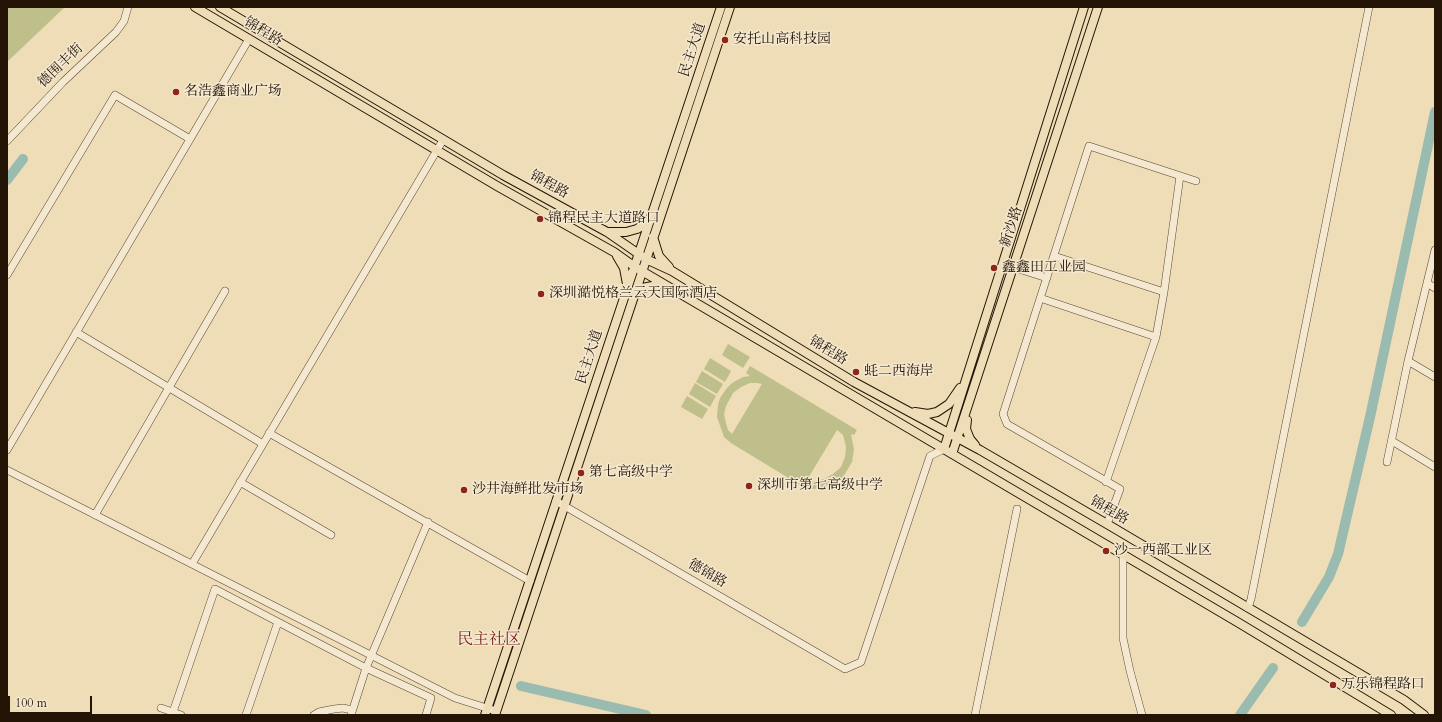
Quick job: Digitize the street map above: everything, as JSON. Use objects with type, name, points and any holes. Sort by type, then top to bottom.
[{"type":"main road","name":"锦程路","points":[[195,7],[497,186],[614,252],[663,284],[1391,715]]},
{"type":"main road","name":"锦程路","points":[[220,7],[503,175],[607,232],[642,257],[672,270],[854,382],[978,449],[1107,524],[1404,700],[1424,715]]},
{"type":"main road","name":"民主大道","points":[[495,713],[634,294],[638,269],[650,221],[721,7]]},
{"type":"main road","name":"民主大道","points":[[642,257],[653,236],[730,7]]},
{"type":"main road","name":"新沙路","points":[[944,449],[1084,7]]},
{"type":"main road","name":"新沙路","points":[[952,454],[1098,7]]},
{"type":"main road","points":[[607,232],[626,232],[637,229],[650,221]]},
{"type":"main road","points":[[653,236],[659,256],[672,270]]},
{"type":"main road","points":[[614,252],[624,268],[628,286]]},
{"type":"main road","name":"民主大道","points":[[486,711],[628,286],[638,269]]},
{"type":"main road","points":[[634,294],[642,288],[663,284]]},
{"type":"main road","points":[[911,412],[928,414],[937,412],[949,404],[966,379]]},
{"type":"main road","points":[[967,410],[966,429],[970,440],[978,449]]},
{"type":"street","name":"德围丰街","points":[[7,141],[63,82],[116,32],[124,21],[128,7]]},
{"type":"street","points":[[1248,608],[1252,599],[1369,7]]},
{"type":"street","points":[[7,450],[10,439],[76,332],[249,39]]},
{"type":"street","points":[[7,275],[115,95],[190,139]]},
{"type":"street","points":[[192,564],[444,140]]},
{"type":"street","points":[[1107,524],[1120,490],[1008,424],[1003,414],[1089,146],[1196,181]]},
{"type":"street","points":[[1106,482],[1156,337],[1164,292],[1180,176]]},
{"type":"street","points":[[1387,462],[1408,361],[1435,250]]},
{"type":"street","points":[[1054,256],[1164,292]]},
{"type":"street","points":[[1003,264],[1047,278]]},
{"type":"street","points":[[1427,283],[1435,288]]},
{"type":"street","points":[[95,515],[225,291]]},
{"type":"street","points":[[1040,298],[1156,337]]},
{"type":"street","points":[[76,332],[263,444]]},
{"type":"street","points":[[1408,361],[1435,376]]},
{"type":"street","points":[[269,433],[530,581]]},
{"type":"street","points":[[1392,441],[1435,467]]},
{"type":"street","name":"德锦路","points":[[556,501],[845,669],[861,662],[930,456],[944,449]]},
{"type":"street","points":[[7,470],[455,698],[486,711],[495,713]]},
{"type":"street","points":[[240,482],[331,535]]},
{"type":"street","points":[[975,715],[1017,508]]},
{"type":"street","points":[[314,715],[319,712],[344,708],[351,712],[366,668],[428,522]]},
{"type":"street","points":[[1123,555],[1123,638],[1142,715]]},
{"type":"street","points":[[172,714],[215,589],[366,668],[431,698],[426,715]]},
{"type":"street","points":[[246,715],[278,622]]},
{"type":"street","points":[[161,708],[172,714],[181,715]]},
{"type":"green space","points":[[7,7],[65,7],[7,62]]},
{"type":"green space","points":[[728,344],[750,357],[743,368],[722,355]]},
{"type":"green space","points":[[710,358],[731,371],[725,382],[704,369]]},
{"type":"green space","points":[[750,366],[857,430],[854,435],[851,434],[854,450],[852,462],[843,477],[833,484],[822,488],[805,488],[731,443],[724,437],[717,417],[720,398],[732,383],[743,377],[750,376],[746,373]],"holes":[[[750,383],[762,384],[732,434],[728,430],[724,414],[726,406],[733,393]],[[837,430],[843,435],[846,447],[845,457],[841,467],[824,479],[815,481],[807,480]]]},
{"type":"green space","points":[[702,371],[723,384],[717,394],[696,382]]},
{"type":"green space","points":[[695,383],[716,396],[710,407],[689,394]]},
{"type":"green space","points":[[687,396],[708,409],[702,419],[681,407]]},
{"type":"waterway","points":[[1302,622],[1329,577],[1338,554],[1370,417],[1435,112]]},
{"type":"waterway","points":[[7,180],[23,159]]},
{"type":"waterway","points":[[1240,715],[1273,668]]},
{"type":"waterway","points":[[521,686],[646,715]]},
{"type":"place","name":"安托山高科技园","points":[[725,40]]},
{"type":"place","name":"名浩鑫商业广场","points":[[176,92]]},
{"type":"place","name":"锦程民主大道路口","points":[[540,219]]},
{"type":"place","name":"鑫鑫田工业园","points":[[994,268]]},
{"type":"place","name":"深圳澔悦格兰云天国际酒店","points":[[541,294]]},
{"type":"place","name":"蚝二西海岸","points":[[856,372]]},
{"type":"place","name":"第七高级中学","points":[[581,473]]},
{"type":"place","name":"深圳市第七高级中学","points":[[749,486]]},
{"type":"place","name":"沙井海鲜批发市场","points":[[464,490]]},
{"type":"place","name":"沙一西部工业区","points":[[1106,551]]},
{"type":"place","name":"万乐锦程路口","points":[[1333,685]]},
{"type":"district","name":"民主社区","points":[[489,640]]}]
